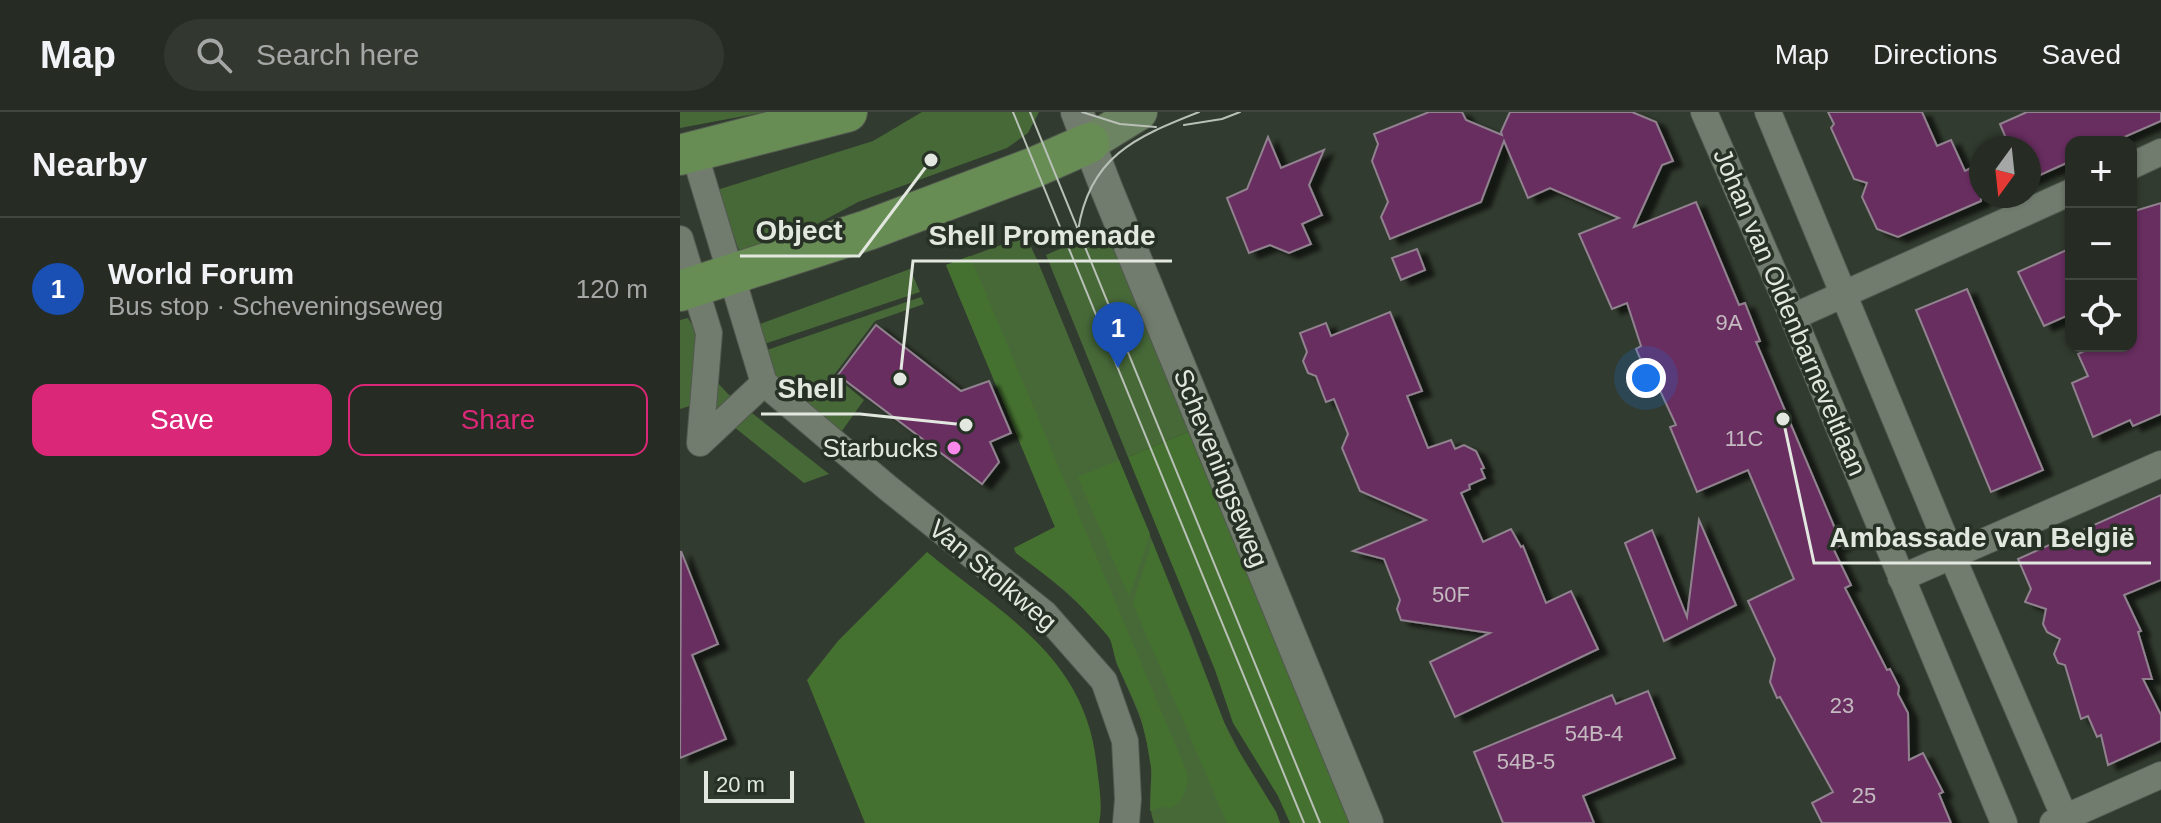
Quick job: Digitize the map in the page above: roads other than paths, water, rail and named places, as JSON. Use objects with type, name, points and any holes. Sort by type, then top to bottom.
[{"type":"main road","points":[[687,154],[847,112]]},
{"type":"main road","points":[[702,284],[868,230],[1035,167],[1083,127],[1139,112]]},
{"type":"street","name":"Johan van Oldenbarneveltlaan","points":[[1704,112],[2004,823]]},
{"type":"street","points":[[1768,112],[2061,821],[2161,775]]},
{"type":"street","name":"Scheveningseweg","points":[[1083,127],[1367,823]]},
{"type":"street","points":[[2137,163],[2161,152]]},
{"type":"street","points":[[680,239],[702,284],[764,383],[700,443],[709,333],[702,284],[687,154]]},
{"type":"street","points":[[1793,317],[2065,195]]},
{"type":"street","name":"Van Stolkweg","points":[[764,383],[1045,614],[1104,681],[1125,741],[1126,823]]},
{"type":"street","points":[[1901,578],[2161,464]]},
{"type":"tram line","points":[[1013,112],[1304,823]]},
{"type":"tram line","points":[[1030,112],[1320,823]]},
{"type":"tram line","points":[[1082,112],[1120,124],[1156,127]]},
{"type":"tram line","points":[[1078,231],[1084,206],[1104,167],[1135,141],[1199,112]]},
{"type":"tram line","points":[[1184,125],[1222,119],[1240,112]]},
{"type":"place","name":"Object","points":[[931,160]]},
{"type":"place","name":"World Forum","points":[[1118,368]]},
{"type":"place","name":"Shell Promenade","points":[[900,379]]},
{"type":"place","name":"Ambassade van België","points":[[1783,419]]},
{"type":"place","name":"Shell","points":[[966,425]]},
{"type":"place","name":"Starbucks","points":[[954,448]]}]
